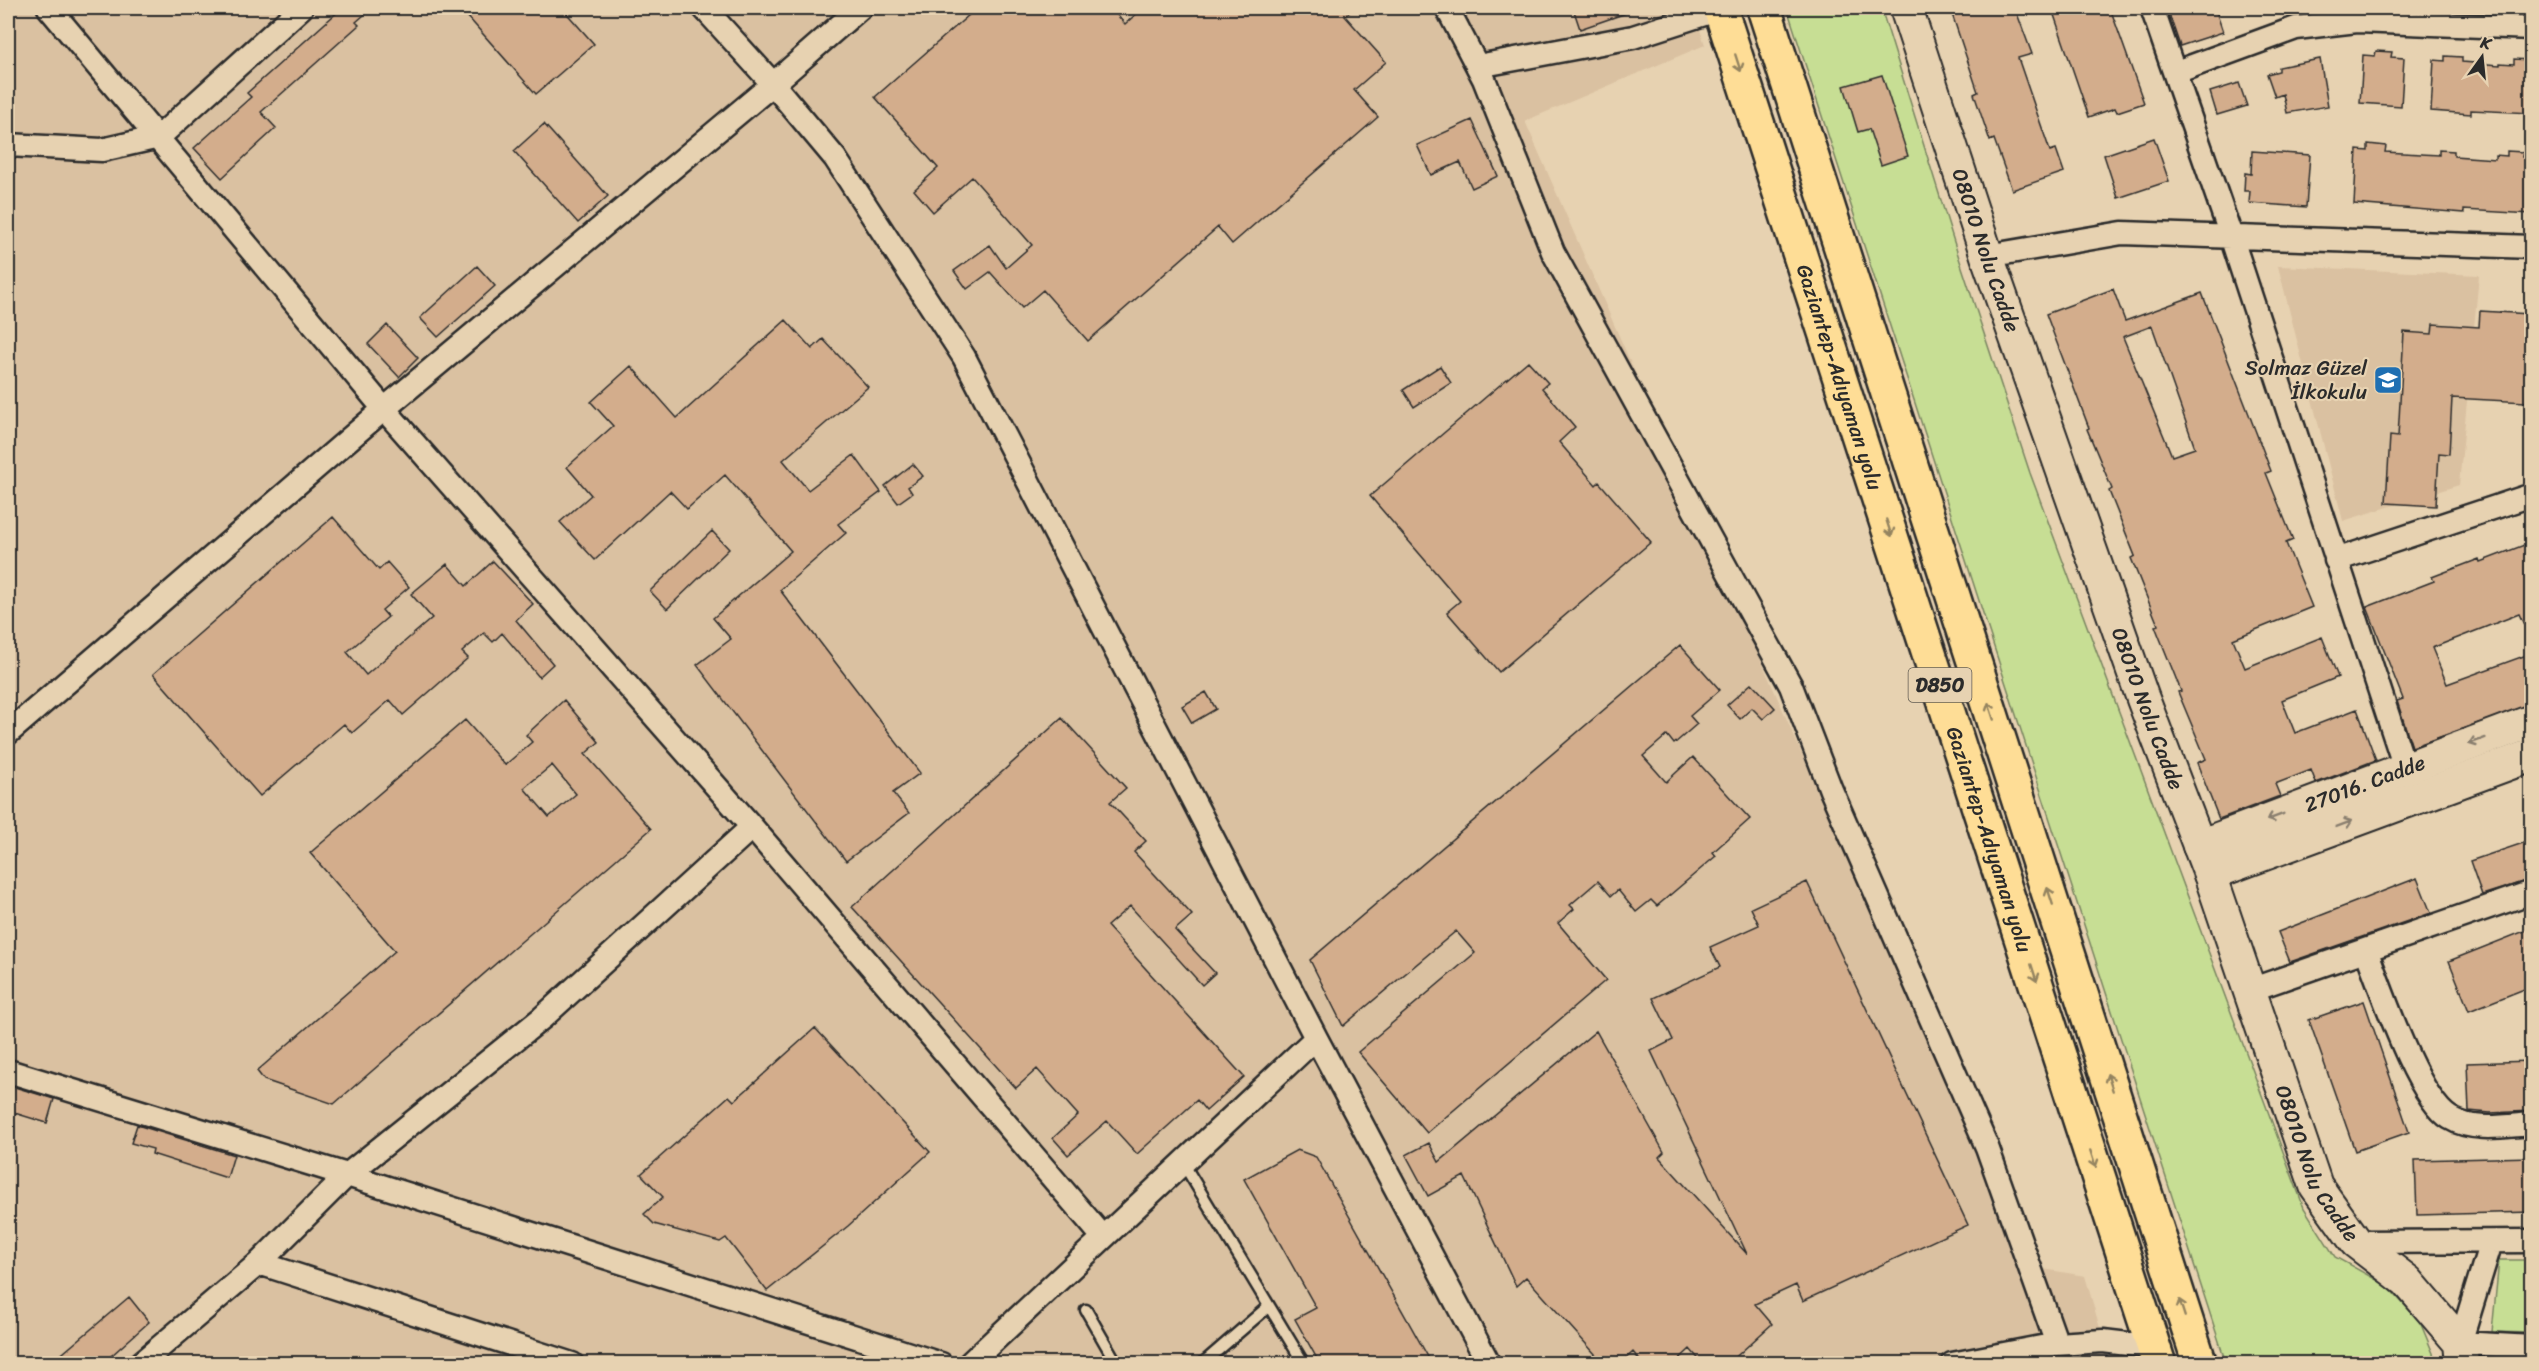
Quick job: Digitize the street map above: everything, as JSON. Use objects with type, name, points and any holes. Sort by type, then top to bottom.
[{"type":"highway","name":"Gaziantep-Adıyaman yolu","points":[[1720,8],[2156,1355]]},
{"type":"highway","name":"Gaziantep-Adıyaman yolu","points":[[1764,8],[2200,1364]]},
{"type":"street","points":[[49,8],[384,409],[752,827],[1103,1238]]},
{"type":"street","points":[[8,145],[102,150],[159,137],[300,8]]},
{"type":"street","points":[[704,8],[773,84],[835,158],[964,357],[1316,1038],[1489,1364]]},
{"type":"street","points":[[8,733],[384,409],[773,84],[860,8]]},
{"type":"street","points":[[1447,8],[1478,66],[1553,252],[1791,686],[1831,790],[1987,1147],[2057,1344]]},
{"type":"street","points":[[1478,66],[1634,37],[1720,8]]},
{"type":"street","name":"08010 Nolu Cadde","points":[[1906,8],[1988,256],[2143,699],[2250,990],[2316,1186],[2356,1242],[2408,1281],[2461,1353]]},
{"type":"street","points":[[2152,8],[2231,236],[2405,768]]},
{"type":"street","points":[[2176,72],[2296,28],[2357,21],[2532,28]]},
{"type":"street","points":[[1988,256],[2122,233],[2532,247]]},
{"type":"street","points":[[2336,560],[2532,495]]},
{"type":"street","name":"27016. Cadde","points":[[2204,860],[2405,768],[2532,721]]},
{"type":"street","name":"27016. Cadde","points":[[2204,860],[2532,755]]},
{"type":"street","points":[[140,1364],[259,1263],[348,1175],[542,1018],[752,827]]},
{"type":"street","points":[[2250,990],[2532,892]]},
{"type":"street","points":[[2366,950],[2416,1075],[2435,1106],[2450,1118],[2471,1126],[2532,1124]]},
{"type":"street","points":[[969,1364],[1316,1038]]},
{"type":"street","points":[[8,1071],[348,1175],[940,1364]]},
{"type":"street","points":[[2356,1242],[2532,1241]]},
{"type":"street","points":[[2491,1242],[2461,1353],[2532,1347]]},
{"type":"street","points":[[259,1263],[572,1364]]},
{"type":"street","points":[[1952,1364],[2057,1344],[2103,1341],[2156,1355]]},
{"type":"lane","points":[[1183,1163],[1304,1364]]},
{"type":"lane","points":[[1202,1364],[1269,1306]]},
{"type":"lane","points":[[1086,1310],[1117,1364]]},
{"type":"shaded area","points":[[8,8],[1693,8],[1705,45],[1525,121],[2026,1266],[2085,1276],[2110,1363],[8,1363]]},
{"type":"shaded area","name":"Solmaz Güzel İlkokulu","points":[[2278,266],[2479,275],[2459,485],[2343,521]]},
{"type":"green space","points":[[1787,8],[1881,8],[1959,258],[2030,473],[2304,1208],[2335,1257],[2386,1285],[2420,1322],[2437,1363],[2226,1363]]},
{"type":"green space","points":[[2499,1260],[2531,1260],[2531,1333],[2492,1332]]},
{"type":"building","points":[[342,8],[372,8],[356,22],[359,25],[261,112],[276,128],[222,178],[194,148],[251,97],[247,93]]},
{"type":"building","points":[[460,8],[562,8],[594,44],[536,94]]},
{"type":"building","points":[[977,8],[1111,8],[1125,24],[1143,8],[1354,8],[1345,16],[1386,62],[1354,90],[1378,117],[1232,244],[1218,227],[1088,341],[1043,290],[1022,308],[990,272],[967,289],[954,271],[990,245],[1006,268],[1032,245],[972,177],[933,212],[914,190],[938,168],[875,97]]},
{"type":"building","points":[[1573,8],[1634,8],[1635,10],[1580,29]]},
{"type":"building","points":[[1950,8],[2015,8],[2032,54],[2018,58],[2050,151],[2056,149],[2064,172],[2012,190],[1994,139],[1990,141],[1974,94],[1978,92]]},
{"type":"building","points":[[2067,8],[2110,8],[2144,103],[2117,112],[2115,108],[2089,117],[2053,12]]},
{"type":"building","points":[[2167,8],[2215,8],[2223,32],[2180,46]]},
{"type":"building","points":[[2376,51],[2392,52],[2391,57],[2404,58],[2401,106],[2360,103],[2363,55],[2375,56]]},
{"type":"building","points":[[2445,56],[2462,57],[2462,62],[2500,65],[2500,63],[2514,64],[2514,59],[2529,60],[2529,64],[2532,65],[2532,113],[2471,110],[2471,114],[2431,111],[2434,60],[2445,61]]},
{"type":"building","points":[[2320,59],[2328,106],[2287,113],[2283,94],[2275,97],[2267,74],[2279,71],[2279,67]]},
{"type":"building","points":[[1882,75],[1908,156],[1881,165],[1869,129],[1858,132],[1844,86]]},
{"type":"building","points":[[2239,83],[2247,106],[2217,115],[2210,92]]},
{"type":"building","points":[[1472,120],[1498,176],[1472,188],[1460,162],[1431,175],[1417,145]]},
{"type":"building","points":[[544,124],[608,196],[578,223],[514,151]]},
{"type":"building","points":[[2154,138],[2169,181],[2118,198],[2104,155]]},
{"type":"building","points":[[2368,144],[2386,146],[2385,152],[2439,155],[2439,150],[2454,151],[2454,156],[2495,159],[2495,155],[2507,156],[2507,151],[2523,152],[2522,157],[2532,157],[2532,214],[2464,210],[2464,213],[2354,204],[2357,150],[2368,151]]},
{"type":"building","points":[[2252,151],[2310,155],[2306,207],[2249,203],[2250,191],[2244,191],[2245,173],[2251,174]]},
{"type":"building","points":[[477,266],[495,286],[438,337],[420,318]]},
{"type":"building","points":[[2113,289],[2125,321],[2202,293],[2271,471],[2266,473],[2293,540],[2286,543],[2312,607],[2233,639],[2245,668],[2322,637],[2338,677],[2282,700],[2295,733],[2357,709],[2376,760],[2316,783],[2311,770],[2275,784],[2280,796],[2219,819],[2197,763],[2206,759],[2178,692],[2181,691],[2155,626],[2158,625],[2131,558],[2135,556],[2109,491],[2112,489],[2087,429],[2089,428],[2046,314]],"holes":[[[2152,326],[2195,448],[2172,456],[2123,337]]]},
{"type":"building","points":[[2480,311],[2530,314],[2526,402],[2452,398],[2449,454],[2439,453],[2436,506],[2386,503],[2390,436],[2398,437],[2404,332],[2432,334],[2433,324],[2479,327]]},
{"type":"building","points":[[786,320],[812,349],[823,339],[868,387],[783,460],[808,490],[854,455],[881,492],[838,524],[846,533],[780,590],[920,773],[893,793],[909,813],[846,861],[697,665],[731,639],[713,618],[791,551],[725,475],[687,509],[670,491],[595,560],[560,522],[591,495],[567,467],[613,426],[591,402],[631,366],[677,418]]},
{"type":"building","points":[[387,325],[418,358],[399,377],[368,344]]},
{"type":"building","points":[[1528,361],[1548,383],[1542,388],[1575,427],[1559,442],[1596,485],[1599,482],[1651,542],[1499,672],[1447,612],[1460,601],[1370,496]]},
{"type":"building","points":[[1440,366],[1451,383],[1414,407],[1403,390]]},
{"type":"building","points":[[913,464],[923,476],[908,487],[912,493],[898,503],[885,486]]},
{"type":"building","points":[[333,517],[379,570],[387,562],[409,587],[382,610],[388,617],[347,652],[366,675],[432,618],[411,594],[447,564],[466,586],[493,561],[533,604],[516,620],[553,664],[539,677],[502,633],[493,642],[484,633],[462,652],[468,658],[403,715],[390,700],[352,733],[344,724],[260,796],[153,674]]},
{"type":"building","points":[[712,531],[729,549],[667,609],[650,591]]},
{"type":"building","points":[[2532,542],[2532,642],[2519,614],[2432,648],[2447,684],[2532,653],[2532,704],[2412,747],[2397,701],[2403,699],[2367,607],[2434,581],[2432,577]]},
{"type":"building","points":[[1680,645],[1720,690],[1690,716],[1697,724],[1674,744],[1667,735],[1643,756],[1666,782],[1693,757],[1750,819],[1713,852],[1716,856],[1657,906],[1651,900],[1636,912],[1618,890],[1611,896],[1598,881],[1570,905],[1574,909],[1558,923],[1606,980],[1427,1133],[1358,1052],[1475,953],[1456,931],[1343,1026],[1310,960]]},
{"type":"building","points":[[1752,683],[1775,708],[1763,719],[1752,708],[1740,719],[1727,705]]},
{"type":"building","points":[[1206,692],[1216,709],[1192,723],[1182,706]]},
{"type":"building","points":[[564,700],[599,742],[585,754],[651,829],[334,1104],[264,1080],[257,1071],[395,951],[310,853],[465,720],[505,765],[532,742],[526,735]],"holes":[[[552,765],[576,794],[549,817],[524,788]]]},
{"type":"building","points":[[1062,718],[1126,788],[1110,802],[1146,841],[1134,852],[1192,915],[1175,930],[1215,973],[1202,985],[1130,906],[1107,926],[1244,1077],[1206,1111],[1197,1100],[1137,1154],[1107,1121],[1068,1155],[1053,1138],[1078,1115],[1037,1069],[1016,1088],[852,907]]},
{"type":"building","points":[[2532,840],[2532,879],[2482,895],[2470,861]]},
{"type":"building","points":[[2417,878],[2431,913],[2290,962],[2278,932]]},
{"type":"building","points":[[1807,882],[1968,1225],[1803,1301],[1796,1285],[1755,1304],[1772,1324],[1728,1364],[1703,1364],[1690,1349],[1674,1364],[1643,1364],[1633,1352],[1620,1364],[1604,1364],[1526,1277],[1516,1286],[1464,1176],[1428,1196],[1406,1155],[1429,1143],[1439,1162],[1596,1031],[1664,1152],[1659,1157],[1747,1254],[1651,1051],[1673,1040],[1653,998],[1720,967],[1710,947],[1759,925],[1751,908]]},
{"type":"building","points":[[2532,928],[2532,986],[2469,1011],[2449,961]]},
{"type":"building","points":[[2364,1001],[2409,1132],[2355,1151],[2309,1020]]},
{"type":"building","points":[[815,1028],[930,1152],[848,1226],[767,1291],[726,1238],[720,1242],[654,1224],[644,1214],[663,1197],[641,1174],[729,1096],[734,1101]]},
{"type":"building","points":[[2532,1061],[2532,1111],[2490,1113],[2469,1111],[2467,1063]]},
{"type":"building","points":[[8,1085],[54,1099],[47,1123],[8,1111]]},
{"type":"building","points":[[137,1125],[234,1155],[227,1178],[152,1154],[153,1149],[131,1143]]},
{"type":"building","points":[[1297,1150],[1316,1157],[1432,1364],[1320,1364],[1295,1319],[1316,1308],[1244,1179]]},
{"type":"building","points":[[2532,1157],[2532,1212],[2417,1215],[2415,1160]]},
{"type":"building","points":[[129,1297],[149,1322],[102,1364],[50,1364]]},
{"type":"place","name":"Solmaz Güzel İlkokulu","points":[[2388,380]]}]
